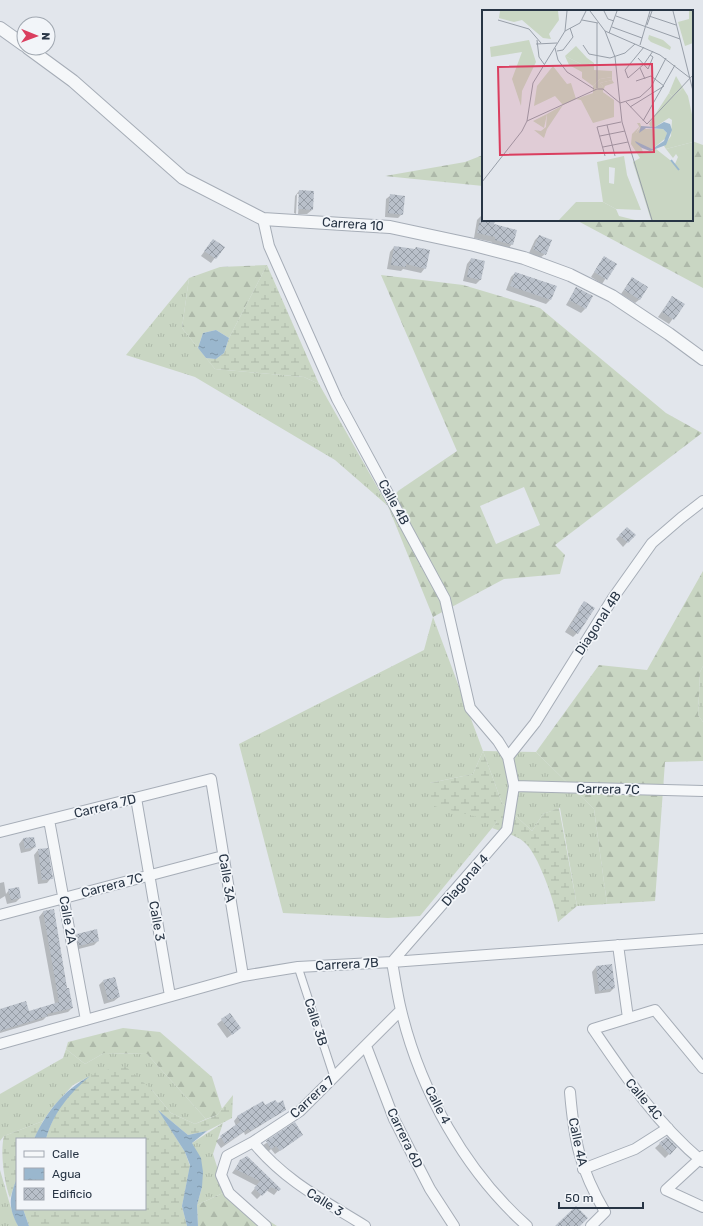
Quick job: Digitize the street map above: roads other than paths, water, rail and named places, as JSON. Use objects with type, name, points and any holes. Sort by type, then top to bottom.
[{"type":"street","points":[[0,28],[16,39]]},
{"type":"street","name":"Carrera 10","points":[[39,56],[73,80],[183,178],[263,219],[390,227],[474,245],[524,258],[570,275],[612,296],[669,334],[703,359]]},
{"type":"street","name":"Calle 4B","points":[[263,219],[269,246],[337,399],[445,599],[470,708],[498,741],[508,757],[514,786]]},
{"type":"street","name":"Diagonal 4B","points":[[508,757],[535,723],[613,598],[652,543],[703,501]]},
{"type":"street","name":"Carrera 7D","points":[[0,832],[210,779]]},
{"type":"street","name":"Calle 3A","points":[[210,779],[243,976]]},
{"type":"street","name":"Carrera 7C","points":[[514,786],[703,791]]},
{"type":"street","name":"Diagonal 4","points":[[392,962],[507,830],[514,786]]},
{"type":"street","name":"Calle 3","points":[[136,798],[170,996]]},
{"type":"street","name":"Calle 2A","points":[[49,820],[86,1020]]},
{"type":"street","name":"Carrera 7C","points":[[0,915],[223,856]]},
{"type":"street","name":"Carrera 7B","points":[[0,1044],[243,976],[298,967],[392,962],[703,939]]},
{"type":"street","points":[[618,945],[628,1018],[655,1010],[703,1068]]},
{"type":"street","name":"Calle 4","points":[[392,962],[401,1010],[419,1067],[445,1122],[477,1172],[516,1217],[527,1226]]},
{"type":"street","name":"Calle 3B","points":[[298,967],[334,1076]]},
{"type":"street","name":"Carrera 7","points":[[266,1226],[229,1193],[221,1175],[227,1156],[253,1142],[300,1111],[401,1010]]},
{"type":"street","name":"Calle 4C","points":[[628,1018],[593,1028],[628,1080],[668,1128],[702,1159]]},
{"type":"street","name":"Carrera 6D","points":[[366,1046],[394,1119],[430,1189],[454,1226]]},
{"type":"street","name":"Calle 4A","points":[[570,1092],[573,1131],[583,1169],[605,1212],[591,1226]]},
{"type":"street","points":[[583,1169],[635,1149],[668,1128]]},
{"type":"street","name":"Calle 3","points":[[253,1142],[266,1158],[292,1181],[365,1226]]},
{"type":"street","points":[[702,1159],[666,1190],[703,1208]]},
{"type":"water","points":[[216,330],[229,338],[224,353],[216,359],[206,358],[198,348],[203,333]]},
{"type":"water","points":[[90,1076],[63,1104],[53,1121],[46,1138],[34,1138],[44,1119],[50,1111],[64,1095]]},
{"type":"water","points":[[158,1110],[188,1135],[207,1131],[192,1143],[201,1158],[203,1172],[202,1187],[197,1205],[198,1226],[187,1226],[182,1206],[190,1165],[185,1152]]},
{"type":"water","points":[[16,1181],[16,1210],[23,1210],[29,1226],[18,1226],[11,1208],[12,1192]]}]
